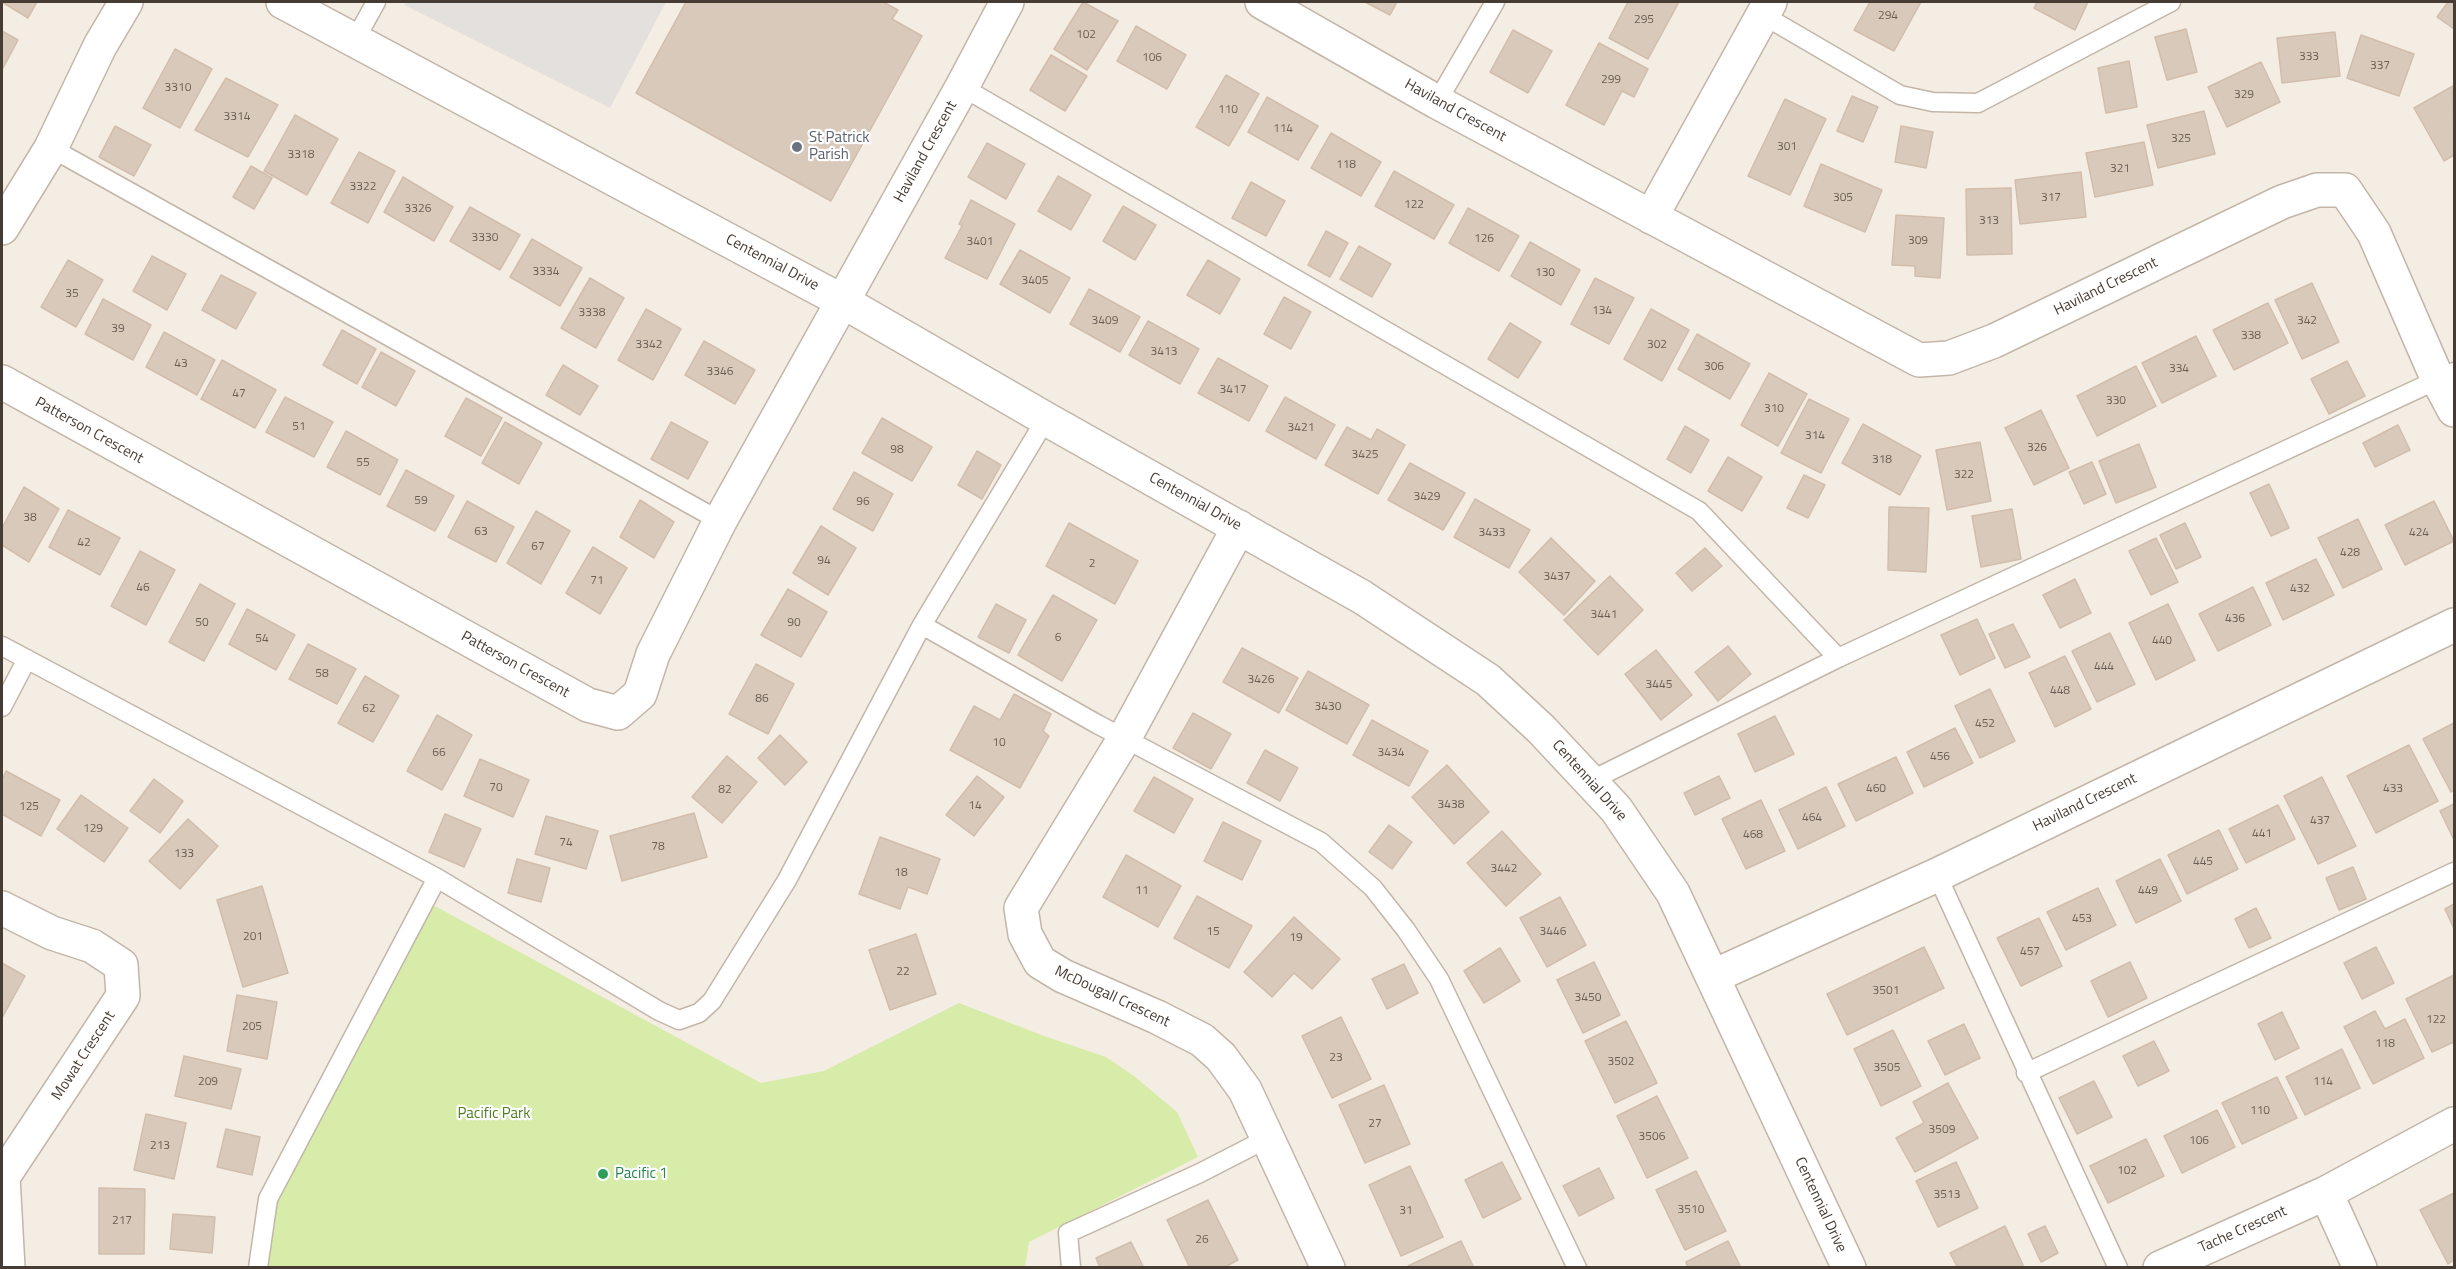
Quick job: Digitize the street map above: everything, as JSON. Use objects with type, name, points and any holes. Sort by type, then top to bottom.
[{"type":"street","points":[[2,228],[51,148],[100,46],[126,2]]},
{"type":"street","name":"Centennial Drive","points":[[283,2],[842,301],[1362,597],[1488,680],[1541,729],[1617,809],[1668,884],[1849,1268]]},
{"type":"street","name":"Haviland Crescent","points":[[842,301],[1007,2]]},
{"type":"street","name":"Haviland Crescent","points":[[1262,2],[1437,102],[1919,360],[1949,358],[1994,341],[2282,202],[2317,189],[2345,190],[2374,233],[2446,376],[2454,410]]},
{"type":"street","points":[[1651,217],[1767,8]]},
{"type":"street","name":"Patterson Crescent","points":[[2,382],[588,705],[618,713],[640,694],[653,654],[720,521],[818,348],[842,301]]},
{"type":"street","name":"McDougall Crescent","points":[[1239,527],[1124,739],[1021,908],[1025,934],[1040,962],[1063,976],[1157,1017],[1202,1040],[1221,1057],[1245,1090],[1328,1268]]},
{"type":"street","name":"Haviland Crescent","points":[[1713,976],[1937,875],[2454,625]]},
{"type":"street","name":"Mowat Crescent","points":[[2,908],[52,933],[92,946],[121,965],[123,996],[3,1177],[8,1268]]},
{"type":"street","name":"Tache Crescent","points":[[2160,1268],[2326,1193],[2454,1124]]},
{"type":"street","points":[[2326,1193],[2360,1268]]},
{"type":"lane","points":[[355,40],[376,2]]},
{"type":"lane","points":[[1437,102],[1495,2]]},
{"type":"lane","points":[[1767,8],[1900,95],[1933,102],[1978,103],[2171,2]]},
{"type":"lane","points":[[962,87],[1699,511],[1838,658]]},
{"type":"lane","points":[[51,148],[720,521]]},
{"type":"lane","points":[[1590,781],[1838,658],[2446,376]]},
{"type":"lane","points":[[2,646],[437,878],[658,1011],[679,1020],[699,1013],[712,1001],[787,879],[922,625],[1046,419]]},
{"type":"lane","points":[[922,625],[1124,739],[1321,842],[1373,888],[1406,930],[1438,979],[1577,1268]]},
{"type":"lane","points":[[2,707],[27,659]]},
{"type":"lane","points":[[2026,1073],[2454,872]]},
{"type":"lane","points":[[1937,875],[2026,1073],[2118,1268]]},
{"type":"lane","points":[[258,1268],[268,1199],[437,878]]},
{"type":"lane","points":[[1071,1268],[1068,1233],[1200,1173],[1268,1138]]},
{"type":"green space","name":"Pacific Park","points":[[433,905],[761,1083],[824,1071],[959,1003],[1106,1057],[1134,1076],[1177,1112],[1198,1157],[1029,1242],[1025,1267],[262,1268],[265,1226],[284,1180]]},
{"type":"shaded area","points":[[406,2],[666,2],[610,108],[404,5]]},
{"type":"building","points":[[2,2],[37,2],[28,18]]},
{"type":"building","name":"St Patrick Parish","points":[[686,2],[883,2],[898,10],[892,19],[922,36],[831,201],[636,93]]},
{"type":"building","points":[[1083,2],[1118,21],[1087,70],[1054,49]]},
{"type":"building","points":[[1365,2],[1397,2],[1390,15]]},
{"type":"building","points":[[1628,2],[1679,2],[1648,59],[1609,38]]},
{"type":"building","points":[[1870,2],[1921,2],[1894,51],[1854,30]]},
{"type":"building","points":[[2037,2],[2088,2],[2075,30],[2034,8]]},
{"type":"building","points":[[2448,2],[2454,2],[2454,29],[2437,17]]},
{"type":"building","points":[[1136,26],[1186,55],[1167,89],[1117,61]]},
{"type":"building","points":[[2186,29],[2197,72],[2167,80],[2155,37]]},
{"type":"building","points":[[1513,30],[1552,51],[1528,93],[1490,72]]},
{"type":"building","points":[[2,31],[18,40],[2,70]]},
{"type":"building","points":[[2335,32],[2340,76],[2282,83],[2277,38]]},
{"type":"building","points":[[2361,35],[2414,54],[2399,96],[2347,78]]},
{"type":"building","points":[[1599,43],[1648,69],[1634,97],[1622,91],[1604,125],[1566,105]]},
{"type":"building","points":[[175,49],[212,69],[180,128],[143,108]]},
{"type":"building","points":[[1051,55],[1087,76],[1065,111],[1030,90]]},
{"type":"building","points":[[2129,61],[2137,107],[2106,113],[2098,68]]},
{"type":"building","points":[[2261,62],[2280,102],[2227,127],[2208,87]]},
{"type":"building","points":[[1226,75],[1259,94],[1229,146],[1196,127]]},
{"type":"building","points":[[226,78],[278,105],[248,157],[195,130]]},
{"type":"building","points":[[2453,86],[2454,155],[2444,161],[2414,108]]},
{"type":"building","points":[[1852,96],[1878,107],[1863,142],[1837,131]]},
{"type":"building","points":[[1267,97],[1318,126],[1298,160],[1248,132]]},
{"type":"building","points":[[1785,99],[1826,119],[1790,195],[1748,176]]},
{"type":"building","points":[[2204,111],[2215,154],[2158,168],[2147,125]]},
{"type":"building","points":[[295,115],[338,139],[307,195],[264,171]]},
{"type":"building","points":[[115,126],[151,145],[134,176],[99,157]]},
{"type":"building","points":[[1901,126],[1933,132],[1926,168],[1895,162]]},
{"type":"building","points":[[1331,133],[1381,162],[1361,196],[1311,168]]},
{"type":"building","points":[[2144,142],[2153,185],[2095,197],[2086,153]]},
{"type":"building","points":[[987,143],[1025,164],[1006,199],[968,177]]},
{"type":"building","points":[[359,152],[395,171],[368,223],[331,203]]},
{"type":"building","points":[[1821,164],[1882,190],[1865,232],[1804,206]]},
{"type":"building","points":[[251,166],[272,178],[254,209],[233,197]]},
{"type":"building","points":[[1394,171],[1454,205],[1434,239],[1375,206]]},
{"type":"building","points":[[2081,172],[2086,217],[2020,224],[2015,180]]},
{"type":"building","points":[[1058,176],[1091,195],[1071,230],[1038,211]]},
{"type":"building","points":[[403,177],[453,207],[434,241],[384,212]]},
{"type":"building","points":[[1251,182],[1285,201],[1266,236],[1232,218]]},
{"type":"building","points":[[2011,188],[2012,254],[1967,255],[1966,189]]},
{"type":"building","points":[[971,200],[1015,224],[987,279],[945,258],[962,226],[959,224]]},
{"type":"building","points":[[1123,206],[1156,225],[1135,260],[1103,241]]},
{"type":"building","points":[[470,207],[520,235],[500,270],[450,241]]},
{"type":"building","points":[[1468,208],[1519,236],[1499,271],[1449,243]]},
{"type":"building","points":[[1896,215],[1944,218],[1940,278],[1915,276],[1915,266],[1892,265]]},
{"type":"building","points":[[1326,231],[1348,243],[1330,277],[1308,265]]},
{"type":"building","points":[[532,239],[582,268],[560,306],[510,277]]},
{"type":"building","points":[[1530,242],[1580,270],[1561,305],[1511,276]]},
{"type":"building","points":[[1359,246],[1391,264],[1372,297],[1340,279]]},
{"type":"building","points":[[1020,250],[1070,278],[1050,313],[1000,284]]},
{"type":"building","points":[[152,256],[186,274],[167,310],[133,291]]},
{"type":"building","points":[[68,260],[103,280],[76,327],[41,307]]},
{"type":"building","points":[[1208,260],[1240,279],[1220,314],[1187,295]]},
{"type":"building","points":[[221,275],[256,293],[236,329],[202,310]]},
{"type":"building","points":[[590,278],[624,298],[596,348],[561,328]]},
{"type":"building","points":[[1595,278],[1634,298],[1609,344],[1571,324]]},
{"type":"building","points":[[2312,283],[2339,342],[2302,359],[2275,300]]},
{"type":"building","points":[[1089,289],[1140,317],[1120,352],[1070,324]]},
{"type":"building","points":[[1284,297],[1311,312],[1291,349],[1264,334]]},
{"type":"building","points":[[103,299],[151,325],[133,360],[85,334]]},
{"type":"building","points":[[2268,303],[2288,343],[2234,370],[2213,330]]},
{"type":"building","points":[[646,309],[681,329],[653,380],[618,360]]},
{"type":"building","points":[[1651,309],[1689,330],[1662,381],[1624,359]]},
{"type":"building","points":[[1148,321],[1199,349],[1180,384],[1129,355]]},
{"type":"building","points":[[1510,323],[1541,342],[1518,378],[1488,359]]},
{"type":"building","points":[[342,330],[376,349],[357,384],[323,365]]},
{"type":"building","points":[[164,332],[215,360],[197,395],[146,367]]},
{"type":"building","points":[[1697,334],[1750,364],[1730,399],[1678,369]]},
{"type":"building","points":[[2196,336],[2216,376],[2162,403],[2142,363]]},
{"type":"building","points":[[704,341],[755,370],[735,404],[685,375]]},
{"type":"building","points":[[381,352],[415,371],[396,406],[362,387]]},
{"type":"building","points":[[1218,358],[1268,386],[1249,421],[1198,393]]},
{"type":"building","points":[[222,360],[276,390],[255,428],[201,399]]},
{"type":"building","points":[[2347,361],[2365,396],[2329,414],[2311,379]]},
{"type":"building","points":[[563,365],[598,386],[580,415],[546,395]]},
{"type":"building","points":[[2136,366],[2156,406],[2097,436],[2077,396]]},
{"type":"building","points":[[1769,373],[1807,394],[1778,446],[1741,425]]},
{"type":"building","points":[[285,397],[333,422],[314,457],[266,432]]},
{"type":"building","points":[[1285,397],[1335,425],[1316,459],[1266,431]]},
{"type":"building","points":[[466,398],[502,418],[481,456],[445,436]]},
{"type":"building","points":[[1809,399],[1849,419],[1821,473],[1781,453]]},
{"type":"building","points":[[2041,410],[2069,468],[2034,485],[2005,428]]},
{"type":"building","points":[[882,418],[932,447],[912,481],[862,453]]},
{"type":"building","points":[[505,422],[542,443],[519,484],[482,463]]},
{"type":"building","points":[[671,422],[708,442],[688,479],[651,459]]},
{"type":"building","points":[[1863,424],[1921,456],[1900,495],[1842,463]]},
{"type":"building","points":[[2398,425],[2410,450],[2375,467],[2363,443]]},
{"type":"building","points":[[1685,426],[1709,440],[1691,473],[1667,459]]},
{"type":"building","points":[[1347,427],[1371,440],[1377,429],[1405,445],[1378,494],[1325,465]]},
{"type":"building","points":[[346,431],[398,460],[380,495],[327,467]]},
{"type":"building","points":[[1980,442],[1991,501],[1947,510],[1936,450]]},
{"type":"building","points":[[2139,444],[2156,487],[2116,503],[2099,461]]},
{"type":"building","points":[[977,451],[1001,465],[982,499],[958,485]]},
{"type":"building","points":[[1728,457],[1762,477],[1742,511],[1708,491]]},
{"type":"building","points":[[2092,462],[2106,494],[2084,504],[2069,472]]},
{"type":"building","points":[[1410,463],[1465,493],[1443,530],[1388,500]]},
{"type":"building","points":[[406,470],[454,496],[435,531],[387,506]]},
{"type":"building","points":[[854,472],[893,494],[873,531],[833,509]]},
{"type":"building","points":[[1804,475],[1825,485],[1808,518],[1787,508]]},
{"type":"building","points":[[2269,484],[2289,528],[2271,536],[2250,493]]},
{"type":"building","points":[[24,487],[59,509],[29,562],[2,545],[2,528]]},
{"type":"building","points":[[1475,499],[1530,530],[1509,568],[1454,537]]},
{"type":"building","points":[[640,500],[674,522],[654,558],[620,537]]},
{"type":"building","points":[[467,501],[514,527],[496,562],[448,537]]},
{"type":"building","points":[[2434,501],[2454,541],[2405,565],[2385,525]]},
{"type":"building","points":[[1889,507],[1929,508],[1926,572],[1888,570]]},
{"type":"building","points":[[2012,509],[2021,559],[1981,567],[1972,516]]},
{"type":"building","points":[[68,510],[120,538],[100,575],[49,547]]},
{"type":"building","points":[[536,511],[570,531],[541,584],[507,563]]},
{"type":"building","points":[[2358,519],[2382,569],[2343,588],[2318,538]]},
{"type":"building","points":[[1069,523],[1138,561],[1115,604],[1046,566]]},
{"type":"building","points":[[2185,523],[2201,557],[2176,569],[2160,535]]},
{"type":"building","points":[[821,526],[856,548],[828,595],[793,573]]},
{"type":"building","points":[[1551,538],[1595,581],[1564,615],[1519,572]]},
{"type":"building","points":[[2156,538],[2178,582],[2151,595],[2129,551]]},
{"type":"building","points":[[593,547],[627,568],[600,614],[566,593]]},
{"type":"building","points":[[1705,548],[1722,566],[1692,591],[1676,573]]},
{"type":"building","points":[[140,551],[175,570],[146,625],[111,606]]},
{"type":"building","points":[[2316,559],[2334,595],[2283,620],[2266,583]]},
{"type":"building","points":[[1610,576],[1643,610],[1598,655],[1564,620]]},
{"type":"building","points":[[2075,579],[2091,613],[2060,628],[2043,595]]},
{"type":"building","points":[[200,584],[235,604],[204,661],[169,642]]},
{"type":"building","points":[[2253,587],[2271,625],[2218,651],[2199,614]]},
{"type":"building","points":[[788,589],[827,612],[801,657],[761,635]]},
{"type":"building","points":[[1053,595],[1097,620],[1062,681],[1018,655]]},
{"type":"building","points":[[996,604],[1026,620],[1009,653],[978,637]]},
{"type":"building","points":[[2168,604],[2195,660],[2156,680],[2129,623]]},
{"type":"building","points":[[247,609],[295,635],[276,670],[229,644]]},
{"type":"building","points":[[1977,619],[1995,658],[1960,675],[1941,635]]},
{"type":"building","points":[[2013,624],[2030,657],[2005,668],[1989,634]]},
{"type":"building","points":[[2110,633],[2135,684],[2097,702],[2072,651]]},
{"type":"building","points":[[308,644],[356,669],[337,704],[289,679]]},
{"type":"building","points":[[1728,646],[1751,674],[1718,701],[1695,672]]},
{"type":"building","points":[[1242,648],[1298,678],[1279,713],[1223,682]]},
{"type":"building","points":[[1656,650],[1692,695],[1661,720],[1625,674]]},
{"type":"building","points":[[2065,656],[2091,709],[2055,727],[2029,673]]},
{"type":"building","points":[[756,664],[794,684],[768,734],[729,714]]},
{"type":"building","points":[[1308,671],[1369,705],[1347,744],[1286,710]]},
{"type":"building","points":[[365,676],[399,696],[373,742],[338,723]]},
{"type":"building","points":[[1990,689],[2015,741],[1980,758],[1955,706]]},
{"type":"building","points":[[1014,694],[1051,714],[1043,731],[1049,736],[1020,788],[950,750],[974,706],[1000,720]]},
{"type":"building","points":[[1193,713],[1231,734],[1211,769],[1173,748]]},
{"type":"building","points":[[437,715],[472,735],[442,790],[407,771]]},
{"type":"building","points":[[1775,716],[1794,754],[1755,772],[1738,734]]},
{"type":"building","points":[[1372,720],[1428,751],[1409,786],[1353,755]]},
{"type":"building","points":[[2454,723],[2454,790],[2451,792],[2423,739]]},
{"type":"building","points":[[1955,728],[1973,763],[1924,787],[1907,752]]},
{"type":"building","points":[[780,735],[807,762],[785,785],[758,758]]},
{"type":"building","points":[[2409,745],[2438,801],[2376,833],[2347,776]]},
{"type":"building","points":[[1265,750],[1298,768],[1280,801],[1247,783]]},
{"type":"building","points":[[727,756],[757,782],[722,823],[692,797]]},
{"type":"building","points":[[1896,757],[1913,793],[1856,821],[1838,784]]},
{"type":"building","points":[[480,759],[529,780],[513,817],[464,796]]},
{"type":"building","points":[[1447,765],[1489,812],[1454,844],[1412,797]]},
{"type":"building","points":[[6,771],[60,800],[41,836],[2,814],[2,780]]},
{"type":"building","points":[[977,776],[1004,797],[974,836],[946,815]]},
{"type":"building","points":[[1719,776],[1730,798],[1695,815],[1684,793]]},
{"type":"building","points":[[1154,777],[1193,799],[1174,833],[1134,811]]},
{"type":"building","points":[[2322,777],[2356,846],[2318,864],[2284,796]]},
{"type":"building","points":[[154,779],[183,801],[160,833],[130,811]]},
{"type":"building","points":[[1826,787],[1845,826],[1798,849],[1779,810]]},
{"type":"building","points":[[81,795],[128,828],[104,862],[57,829]]},
{"type":"building","points":[[1761,800],[1785,851],[1746,869],[1722,819]]},
{"type":"building","points":[[2454,804],[2454,840],[2440,811]]},
{"type":"building","points":[[2278,805],[2295,839],[2246,863],[2229,829]]},
{"type":"building","points":[[694,813],[707,857],[622,881],[610,836]]},
{"type":"building","points":[[445,814],[481,829],[464,867],[429,852]]},
{"type":"building","points":[[546,816],[598,831],[586,869],[535,854]]},
{"type":"building","points":[[188,819],[218,846],[180,889],[149,861]]},
{"type":"building","points":[[1223,822],[1261,841],[1242,880],[1204,861]]},
{"type":"building","points":[[1389,825],[1412,842],[1392,869],[1369,852]]},
{"type":"building","points":[[2219,830],[2238,869],[2187,894],[2168,855]]},
{"type":"building","points":[[1502,831],[1541,874],[1506,906],[1467,863]]},
{"type":"building","points":[[880,837],[940,859],[927,894],[908,887],[900,909],[859,894]]},
{"type":"building","points":[[1126,855],[1181,886],[1158,927],[1103,897]]},
{"type":"building","points":[[517,859],[550,868],[541,902],[508,893]]},
{"type":"building","points":[[2160,859],[2181,901],[2136,923],[2116,881]]},
{"type":"building","points":[[2353,867],[2366,899],[2339,910],[2326,878]]},
{"type":"building","points":[[262,886],[288,973],[243,987],[217,900]]},
{"type":"building","points":[[2098,888],[2116,925],[2066,950],[2047,912]]},
{"type":"building","points":[[1197,896],[1252,926],[1229,968],[1174,938]]},
{"type":"building","points":[[1560,897],[1586,945],[1547,967],[1520,918]]},
{"type":"building","points":[[2454,904],[2454,929],[2445,909]]},
{"type":"building","points":[[2256,908],[2271,938],[2249,948],[2235,919]]},
{"type":"building","points":[[1294,917],[1340,959],[1312,989],[1294,973],[1272,997],[1244,972]]},
{"type":"building","points":[[2039,918],[2062,966],[2021,986],[1997,938]]},
{"type":"building","points":[[916,934],[936,994],[890,1010],[869,950]]},
{"type":"building","points":[[1924,947],[1944,988],[1847,1035],[1827,994]]},
{"type":"building","points":[[2376,947],[2394,983],[2362,999],[2344,963]]},
{"type":"building","points":[[1500,948],[1520,981],[1484,1003],[1464,971]]},
{"type":"building","points":[[1594,962],[1620,1015],[1583,1033],[1557,980]]},
{"type":"building","points":[[2130,962],[2147,998],[2108,1017],[2091,981]]},
{"type":"building","points":[[2,963],[25,976],[2,1018]]},
{"type":"building","points":[[1404,964],[1418,993],[1387,1009],[1372,979]]},
{"type":"building","points":[[2454,975],[2454,1042],[2432,1052],[2406,999]]},
{"type":"building","points":[[237,995],[277,1002],[267,1059],[227,1051]]},
{"type":"building","points":[[2375,1011],[2385,1029],[2405,1019],[2424,1058],[2373,1084],[2344,1027]]},
{"type":"building","points":[[2282,1012],[2299,1048],[2275,1060],[2258,1024]]},
{"type":"building","points":[[1341,1017],[1371,1079],[1332,1098],[1302,1036]]},
{"type":"building","points":[[1626,1021],[1657,1083],[1615,1103],[1585,1041]]},
{"type":"building","points":[[1964,1024],[1980,1058],[1945,1075],[1928,1041]]},
{"type":"building","points":[[1893,1030],[1921,1086],[1881,1106],[1854,1049]]},
{"type":"building","points":[[2154,1041],[2169,1071],[2138,1086],[2123,1056]]},
{"type":"building","points":[[2342,1049],[2360,1088],[2305,1115],[2286,1077]]},
{"type":"building","points":[[184,1056],[241,1069],[231,1109],[175,1096]]},
{"type":"building","points":[[2277,1077],[2297,1118],[2242,1144],[2222,1103]]},
{"type":"building","points":[[2094,1081],[2112,1117],[2077,1134],[2059,1098]]},
{"type":"building","points":[[1948,1083],[1978,1138],[1915,1172],[1896,1138],[1924,1123],[1913,1102]]},
{"type":"building","points":[[1384,1085],[1410,1144],[1365,1163],[1339,1105]]},
{"type":"building","points":[[1657,1096],[1688,1158],[1647,1178],[1617,1116]]},
{"type":"building","points":[[2217,1110],[2235,1147],[2182,1173],[2164,1136]]},
{"type":"building","points":[[146,1114],[186,1123],[174,1179],[134,1170]]},
{"type":"building","points":[[226,1129],[260,1137],[252,1175],[217,1167]]},
{"type":"building","points":[[2146,1139],[2164,1176],[2108,1203],[2090,1166]]},
{"type":"building","points":[[1502,1162],[1521,1199],[1483,1218],[1465,1180]]},
{"type":"building","points":[[1956,1162],[1978,1208],[1938,1227],[1916,1181]]},
{"type":"building","points":[[1410,1166],[1443,1237],[1401,1256],[1369,1185]]},
{"type":"building","points":[[1599,1168],[1614,1198],[1579,1216],[1563,1186]]},
{"type":"building","points":[[1696,1171],[1726,1231],[1685,1250],[1656,1190]]},
{"type":"building","points":[[99,1188],[145,1189],[144,1254],[99,1254]]},
{"type":"building","points":[[2454,1193],[2454,1260],[2448,1264],[2420,1210]]},
{"type":"building","points":[[1208,1200],[1238,1260],[1223,1268],[1190,1268],[1167,1220]]},
{"type":"building","points":[[173,1214],[215,1217],[212,1253],[170,1249]]},
{"type":"building","points":[[2005,1226],[2023,1265],[2018,1268],[1958,1268],[1950,1253]]},
{"type":"building","points":[[2045,1226],[2058,1253],[2041,1262],[2028,1234]]},
{"type":"building","points":[[1461,1241],[1474,1268],[1409,1268],[1408,1266]]},
{"type":"building","points":[[1728,1241],[1741,1268],[1688,1268],[1686,1262]]},
{"type":"building","points":[[1131,1242],[1144,1268],[1100,1268],[1096,1258]]},
{"type":"place","name":"St Patrick Parish","points":[[797,147]]},
{"type":"place","name":"Pacific 1","points":[[603,1174]]}]
